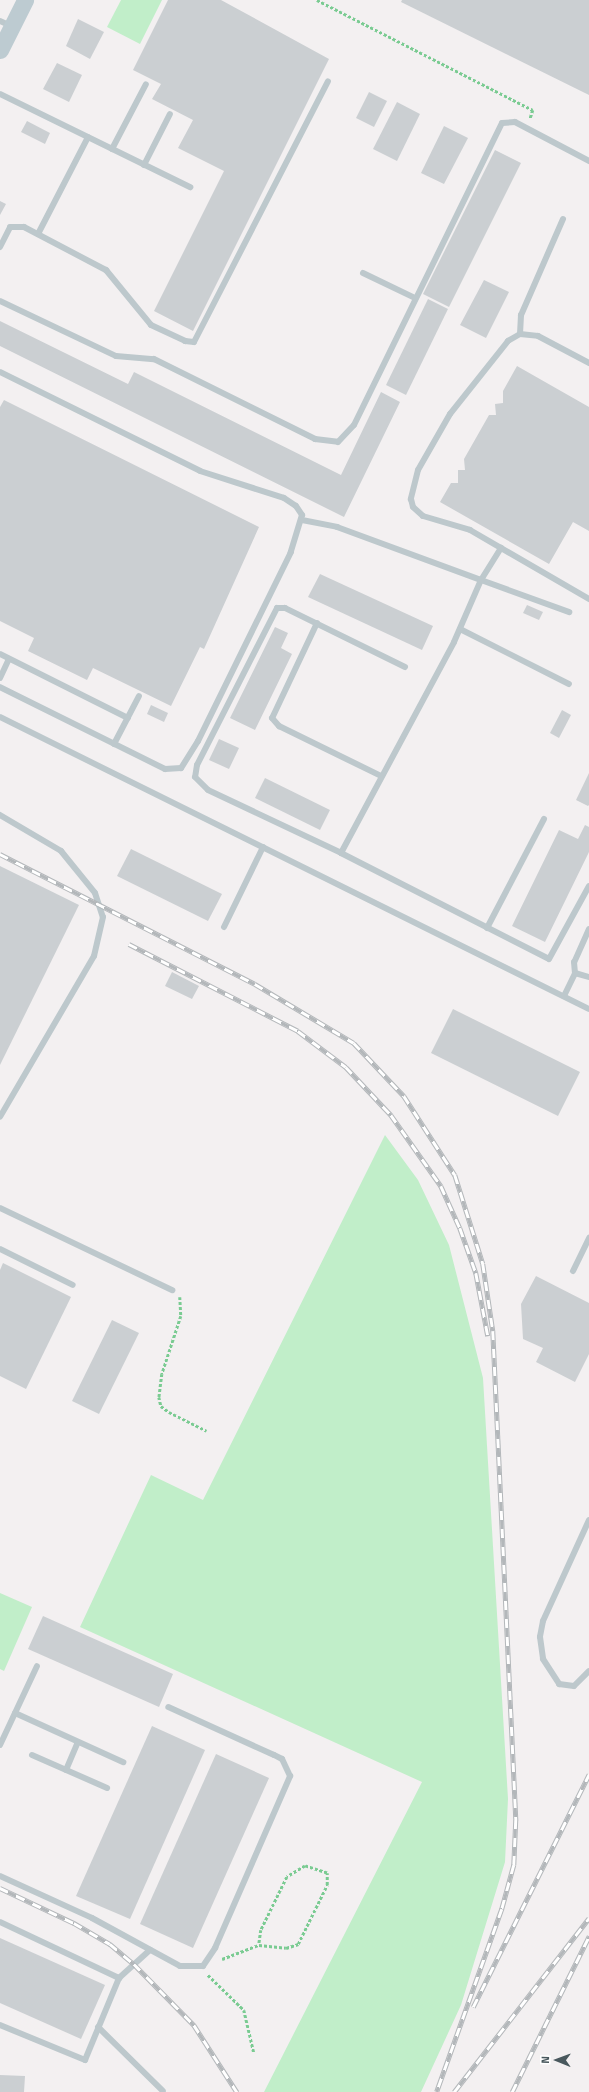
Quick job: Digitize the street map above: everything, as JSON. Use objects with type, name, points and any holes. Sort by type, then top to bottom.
[{"type":"street","points":[[0,50],[6,23],[25,0]]},
{"type":"lane","points":[[0,247],[14,225],[38,234],[106,270],[151,325],[184,341],[194,342],[328,81]]},
{"type":"lane","points":[[112,149],[146,84]]},
{"type":"lane","points":[[0,94],[190,187]]},
{"type":"lane","points":[[144,165],[170,114]]},
{"type":"lane","points":[[0,302],[116,356],[154,359],[315,439],[331,443],[344,438],[354,425],[502,123],[510,120],[527,127],[589,161]]},
{"type":"lane","points":[[38,234],[88,138]]},
{"type":"lane","points":[[520,334],[520,315],[563,219]]},
{"type":"lane","points":[[363,273],[416,298]]},
{"type":"lane","points":[[589,363],[538,336],[520,334],[508,341],[450,414],[418,470],[411,492],[413,507],[423,516],[464,527],[589,599]]},
{"type":"lane","points":[[0,372],[200,471],[284,498],[300,511],[302,520],[291,552],[184,764],[171,770],[114,744],[0,687]]},
{"type":"lane","points":[[302,520],[337,527],[569,612]]},
{"type":"lane","points":[[341,853],[460,629],[481,580],[501,548]]},
{"type":"lane","points":[[404,667],[286,608],[275,610],[197,765],[195,778],[208,790],[341,853],[549,959],[589,886]]},
{"type":"lane","points":[[317,624],[272,718],[279,726],[381,776]]},
{"type":"lane","points":[[460,629],[569,684]]},
{"type":"lane","points":[[0,654],[128,718]]},
{"type":"lane","points":[[0,678],[10,659]]},
{"type":"lane","points":[[114,744],[139,696]]},
{"type":"lane","points":[[0,717],[589,1009]]},
{"type":"lane","points":[[0,815],[61,851],[95,893],[103,917],[94,956],[0,1117]]},
{"type":"lane","points":[[487,928],[544,819]]},
{"type":"lane","points":[[224,927],[262,847]]},
{"type":"lane","points":[[564,996],[575,973],[576,955],[589,929]]},
{"type":"lane","points":[[575,973],[589,977]]},
{"type":"lane","points":[[0,1208],[172,1290]]},
{"type":"lane","points":[[573,1271],[589,1238]]},
{"type":"lane","points":[[0,1249],[73,1285]]},
{"type":"lane","points":[[589,1520],[543,1620],[540,1637],[543,1659],[559,1684],[574,1686],[589,1671]]},
{"type":"lane","points":[[0,1745],[37,1666]]},
{"type":"lane","points":[[0,1876],[92,1918],[180,1966],[203,1966],[215,1948],[290,1776],[282,1759],[168,1707]]},
{"type":"lane","points":[[15,1713],[123,1762]]},
{"type":"lane","points":[[66,1770],[78,1742]]},
{"type":"lane","points":[[32,1755],[107,1788]]},
{"type":"lane","points":[[0,1922],[119,1978]]},
{"type":"lane","points":[[0,2025],[85,2060],[119,1978],[150,1950]]},
{"type":"lane","points":[[98,2027],[164,2091]]},
{"type":"path","points":[[317,0],[533,110],[527,127]]},
{"type":"path","points":[[172,1290],[182,1299],[183,1307],[159,1387],[161,1406],[207,1431]]},
{"type":"path","points":[[254,2053],[244,2010],[214,1983],[203,1966],[259,1944],[286,1948],[298,1944],[327,1885],[327,1873],[305,1866],[287,1877],[261,1930],[259,1944]]},
{"type":"green space","points":[[121,0],[162,0],[140,44],[107,27]]},
{"type":"green space","points":[[385,1135],[418,1180],[449,1245],[483,1378],[508,1799],[505,1862],[461,2005],[421,2092],[264,2092],[422,1782],[80,1627],[151,1475],[203,1500]]},
{"type":"green space","points":[[0,1593],[32,1607],[4,1671],[0,1669]]},
{"type":"building","points":[[168,0],[221,0],[329,59],[193,331],[154,311],[224,171],[178,148],[193,120],[152,99],[161,84],[133,70]]},
{"type":"building","points":[[402,0],[589,0],[589,95],[401,2]]},
{"type":"building","points":[[78,19],[104,32],[90,59],[66,46]]},
{"type":"building","points":[[57,63],[82,75],[69,102],[43,89]]},
{"type":"building","points":[[369,92],[387,101],[374,127],[356,118]]},
{"type":"building","points":[[397,102],[420,114],[397,161],[373,149]]},
{"type":"building","points":[[27,121],[50,133],[45,144],[21,132]]},
{"type":"building","points":[[444,126],[468,138],[444,184],[421,173]]},
{"type":"building","points":[[495,150],[521,163],[449,307],[423,294]]},
{"type":"building","points":[[0,201],[6,204],[0,215]]},
{"type":"building","points":[[484,280],[509,292],[486,338],[460,325]]},
{"type":"building","points":[[428,299],[448,309],[406,395],[386,385]]},
{"type":"building","points":[[0,321],[128,384],[134,372],[341,475],[381,392],[400,402],[344,517],[0,346]]},
{"type":"building","points":[[517,366],[589,407],[589,531],[573,522],[549,564],[440,502],[451,483],[458,483],[458,470],[465,470],[464,459],[489,415],[496,415],[495,404],[503,403],[503,391]]},
{"type":"building","points":[[4,400],[259,527],[204,649],[200,647],[171,706],[93,668],[87,680],[28,651],[34,638],[0,621],[0,407]]},
{"type":"building","points":[[320,574],[433,626],[422,650],[308,597]]},
{"type":"building","points":[[527,605],[543,612],[539,620],[523,613]]},
{"type":"building","points":[[275,627],[288,633],[281,648],[292,654],[255,730],[230,718]]},
{"type":"building","points":[[151,705],[168,713],[164,722],[147,714]]},
{"type":"building","points":[[562,710],[571,715],[559,738],[550,733]]},
{"type":"building","points":[[219,739],[239,748],[229,769],[209,760]]},
{"type":"building","points":[[589,773],[589,805],[588,806],[576,800]]},
{"type":"building","points":[[265,778],[330,810],[320,830],[255,798]]},
{"type":"building","points":[[585,825],[589,827],[589,852],[545,942],[512,926],[559,830],[578,839]]},
{"type":"building","points":[[131,849],[222,894],[208,921],[117,876]]},
{"type":"building","points":[[0,866],[79,905],[0,1065]]},
{"type":"building","points":[[172,972],[199,986],[192,999],[165,986]]},
{"type":"building","points":[[453,1009],[580,1072],[558,1116],[431,1053]]},
{"type":"building","points":[[3,1263],[71,1297],[26,1389],[0,1376],[0,1270]]},
{"type":"building","points":[[536,1276],[589,1303],[589,1354],[575,1382],[536,1362],[543,1348],[523,1339],[521,1304]]},
{"type":"building","points":[[112,1320],[139,1333],[99,1414],[72,1401]]},
{"type":"building","points":[[43,1616],[173,1674],[159,1707],[28,1649]]},
{"type":"building","points":[[152,1726],[205,1750],[130,1919],[76,1896]]},
{"type":"building","points":[[216,1754],[269,1778],[193,1948],[140,1924]]},
{"type":"building","points":[[0,1938],[105,1985],[81,2039],[0,2003]]},
{"type":"building","points":[[0,2075],[25,2076],[24,2092],[0,2092]]},
{"type":"railway","points":[[0,854],[255,984],[354,1043],[404,1096],[455,1175],[483,1264],[493,1331],[516,1820],[514,1865],[502,1909],[437,2092]]},
{"type":"railway","points":[[129,944],[298,1031],[346,1067],[391,1115],[441,1186],[460,1228],[476,1273],[488,1336]]},
{"type":"railway","points":[[473,2007],[589,1774]]},
{"type":"railway","points":[[0,1888],[74,1923],[110,1944],[134,1964],[194,2025],[237,2092]]},
{"type":"railway","points":[[454,2092],[589,1918]]},
{"type":"railway","points":[[512,2092],[589,1936]]}]
